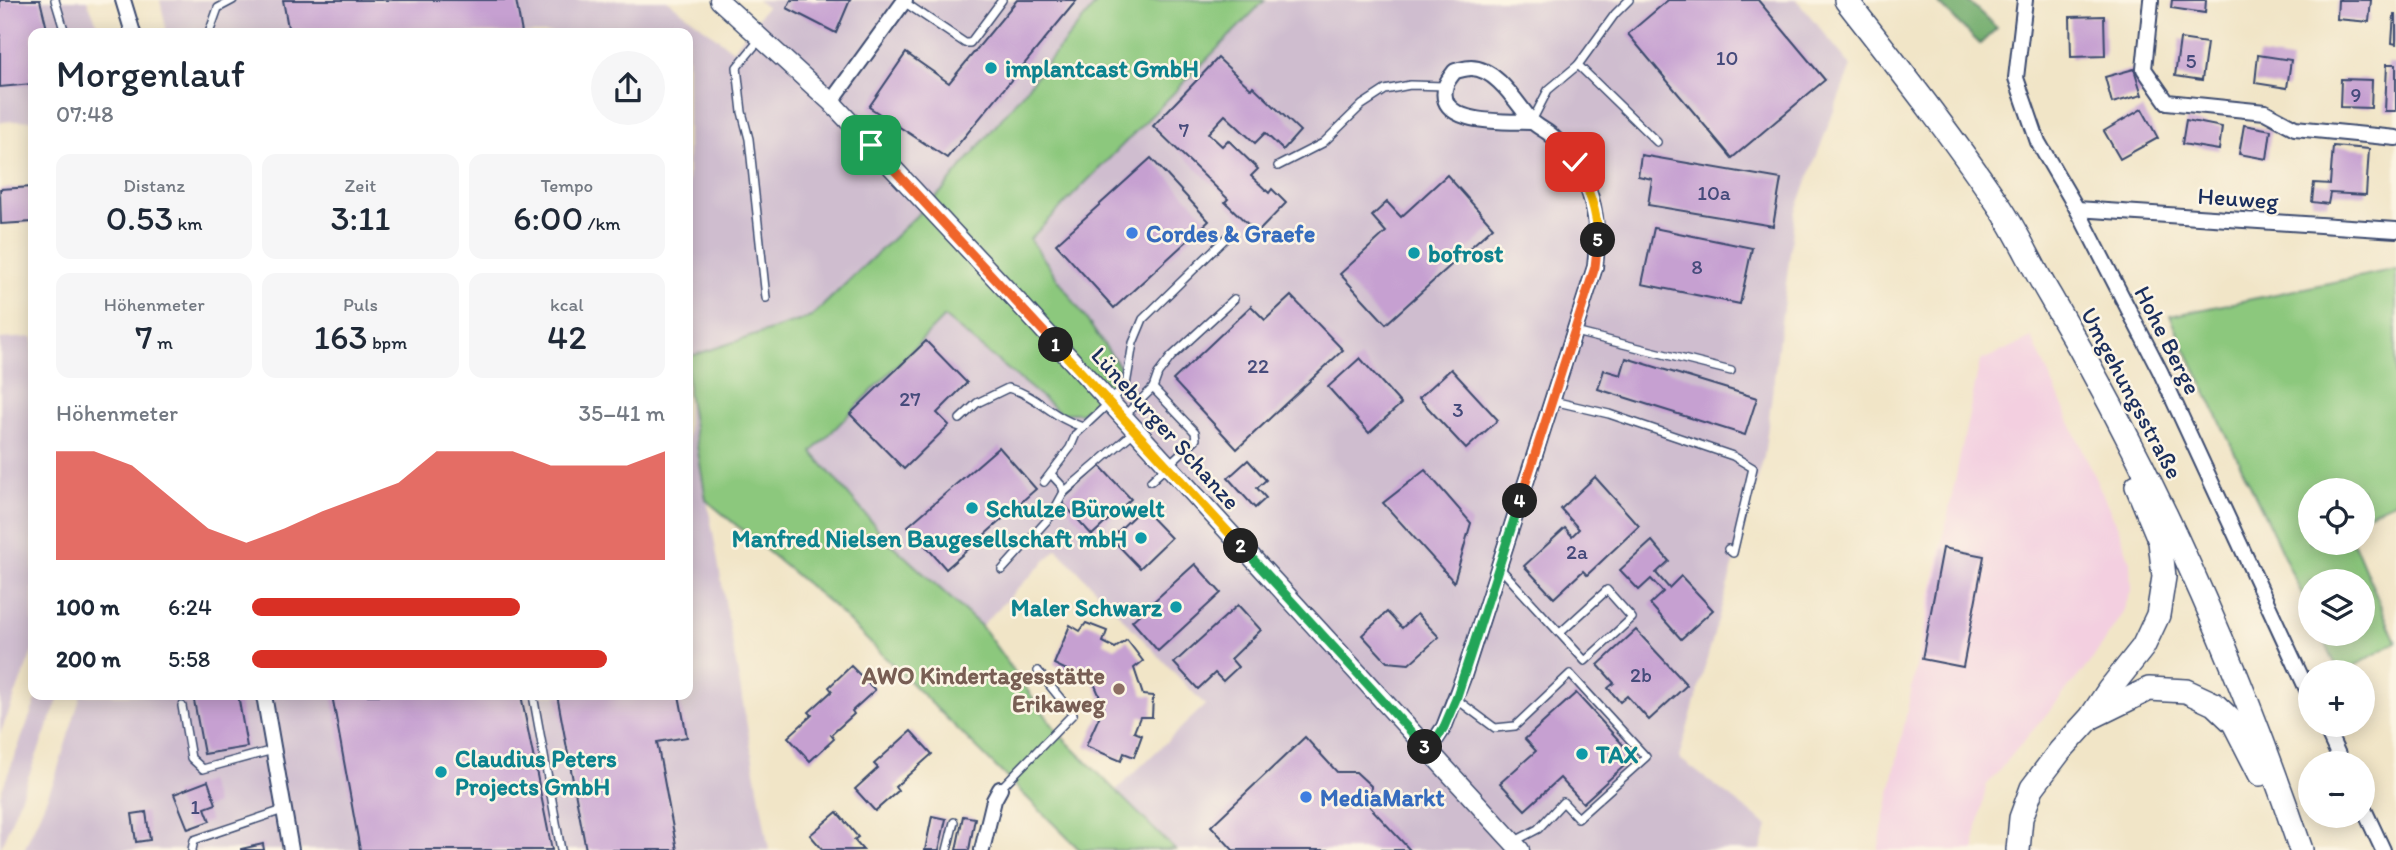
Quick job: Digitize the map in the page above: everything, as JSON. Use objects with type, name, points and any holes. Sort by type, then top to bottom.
[{"type":"main road","name":"Umgehungsstraße","points":[[1846,0],[1999,205],[2072,332],[2153,486],[2206,600],[2255,722],[2301,850]]},
{"type":"main road","points":[[2018,850],[2021,818],[2032,788],[2060,751],[2091,717],[2148,637],[2158,614],[2164,577],[2160,541],[2072,332]]},
{"type":"main road","points":[[2091,717],[2150,689],[2186,691],[2214,704],[2234,723],[2249,750],[2295,850]]},
{"type":"street","points":[[123,0],[131,28]]},
{"type":"street","name":"Lüneburger Schanze","points":[[719,0],[831,102],[1517,846]]},
{"type":"street","name":"Hohe Berge","points":[[2025,0],[2016,78],[2038,142],[2077,209],[2160,371],[2298,669]]},
{"type":"street","points":[[2151,0],[2144,69],[2167,102],[2264,112],[2295,128],[2396,138]]},
{"type":"street","points":[[831,102],[905,1]]},
{"type":"street","points":[[1429,751],[1444,727],[1456,699],[1595,267],[1598,236],[1595,207],[1575,162],[1551,135],[1531,122],[1516,99],[1487,73],[1472,68],[1455,71],[1445,86],[1446,101],[1456,114],[1468,119],[1531,122]]},
{"type":"street","name":"Heuweg","points":[[2077,209],[2396,230]]},
{"type":"street","points":[[265,700],[290,850]]},
{"type":"street","points":[[982,850],[994,800],[1000,789]]},
{"type":"street","points":[[2373,828],[2384,850]]},
{"type":"lane","points":[[55,0],[63,28]]},
{"type":"lane","points":[[211,28],[218,8],[233,0]]},
{"type":"lane","points":[[905,1],[965,43],[974,39],[1002,0]]},
{"type":"lane","points":[[1531,122],[1548,90],[1578,65],[1615,14],[1629,0]]},
{"type":"lane","points":[[761,38],[737,67],[742,112],[749,139],[766,298]]},
{"type":"lane","points":[[1578,65],[1657,142]]},
{"type":"lane","points":[[1278,166],[1323,143],[1362,105],[1385,90],[1410,85],[1445,86]]},
{"type":"lane","points":[[1044,482],[1069,448],[1076,433],[1126,385],[1133,343],[1143,319],[1226,238]]},
{"type":"lane","points":[[1002,570],[1051,516],[1064,492],[1129,424],[1171,357],[1234,299]]},
{"type":"lane","points":[[1575,332],[1731,371]]},
{"type":"lane","points":[[960,419],[977,403],[1007,388],[1024,391],[1065,422],[1083,427]]},
{"type":"lane","points":[[1151,481],[1196,439],[1195,432],[1153,388]]},
{"type":"lane","points":[[1553,401],[1609,414],[1733,456],[1753,468],[1733,553],[1728,549]]},
{"type":"lane","points":[[1051,474],[1064,492]]},
{"type":"lane","points":[[1498,567],[1585,661],[1632,618],[1607,590],[1560,633]]},
{"type":"lane","points":[[1000,789],[1073,715],[1038,671]]},
{"type":"lane","points":[[1456,699],[1495,728],[1514,726],[1570,674],[1646,757],[1578,818],[1563,802],[1538,829],[1517,846]]},
{"type":"lane","points":[[534,700],[561,850]]},
{"type":"lane","points":[[182,706],[191,758],[204,769],[274,750]]},
{"type":"lane","points":[[192,850],[194,840],[284,810]]},
{"type":"lane","points":[[947,850],[954,822]]},
{"type":"shaded area","points":[[0,0],[87,0],[99,28],[28,28],[28,120],[0,122]]},
{"type":"shaded area","points":[[160,0],[667,0],[733,50],[766,7],[757,0],[1099,0],[943,190],[811,317],[693,355],[693,28],[166,28]]},
{"type":"shaded area","points":[[1265,0],[1797,0],[1851,66],[1795,213],[1764,457],[1679,758],[1768,826],[1761,850],[1175,850],[1115,791],[1205,705],[1057,549],[981,626],[889,542],[812,452],[944,317],[1061,413],[1119,366],[1030,239]]},
{"type":"shaded area","points":[[28,337],[28,663],[0,734],[0,339]]},
{"type":"shaded area","points":[[2032,338],[2120,532],[2130,562],[2131,591],[2122,614],[2092,660],[1986,786],[1975,842],[1976,850],[1878,850],[1980,361]]},
{"type":"shaded area","points":[[693,420],[769,850],[24,850],[54,781],[79,700],[693,700]]},
{"type":"shaded area","points":[[36,700],[58,700],[0,850],[0,795]]},
{"type":"green space","points":[[1099,0],[1265,0],[1030,239],[1119,366],[1118,385],[1081,413],[1061,413],[944,317],[812,452],[889,542],[981,626],[1059,734],[1175,850],[1080,850],[832,605],[706,500],[693,422],[693,355],[811,317],[943,190]]},
{"type":"green space","points":[[1935,0],[1967,0],[1997,28],[1980,44]]},
{"type":"green space","points":[[2396,269],[2396,501],[2375,511],[2375,478],[2298,478],[2298,555],[2359,555],[2365,569],[2298,569],[2298,586],[2170,316]]},
{"type":"green space","points":[[2375,592],[2396,642],[2365,660],[2333,660],[2327,646],[2375,646]]},
{"type":"building","points":[[0,0],[40,0],[47,28],[28,28],[28,84],[0,87]]},
{"type":"building","points":[[283,0],[516,0],[521,28],[288,28]]},
{"type":"building","points":[[791,0],[850,0],[836,33],[787,8]]},
{"type":"building","name":"implantcast GmbH","points":[[1017,0],[1077,0],[947,158],[869,107],[906,53],[949,83]]},
{"type":"building","points":[[1668,0],[1758,0],[1825,80],[1732,158],[1628,34]]},
{"type":"building","points":[[2172,0],[2206,0],[2205,13],[2171,8]]},
{"type":"building","points":[[2338,0],[2371,0],[2369,22],[2337,19]]},
{"type":"building","points":[[2396,14],[2396,44],[2392,43]]},
{"type":"building","points":[[2104,16],[2105,56],[2071,57],[2070,17]]},
{"type":"building","points":[[2180,39],[2207,43],[2202,80],[2175,76]]},
{"type":"building","points":[[2258,55],[2291,60],[2287,88],[2255,83]]},
{"type":"building","points":[[1218,58],[1251,89],[1253,86],[1300,131],[1283,150],[1265,133],[1255,143],[1225,115],[1208,133],[1222,146],[1228,140],[1258,169],[1251,176],[1269,193],[1272,189],[1286,203],[1257,233],[1225,202],[1228,199],[1153,126]]},
{"type":"building","points":[[2387,64],[2396,64],[2396,111],[2385,111]]},
{"type":"building","points":[[2134,69],[2142,95],[2112,103],[2105,77]]},
{"type":"building","points":[[2341,79],[2372,80],[2371,108],[2340,107]]},
{"type":"building","points":[[2142,109],[2158,138],[2120,159],[2104,131]]},
{"type":"building","points":[[2186,120],[2222,127],[2219,150],[2182,144]]},
{"type":"building","points":[[2244,125],[2271,130],[2267,159],[2239,154]]},
{"type":"building","points":[[2333,146],[2369,149],[2366,195],[2330,193],[2328,204],[2312,202],[2314,183],[2330,184]]},
{"type":"building","points":[[1641,155],[1781,179],[1773,226],[1648,205],[1652,179],[1638,176]]},
{"type":"building","name":"Cordes & Graefe","points":[[1151,158],[1209,221],[1114,308],[1056,244]]},
{"type":"building","name":"bofrost","points":[[1447,175],[1493,227],[1386,324],[1340,274],[1386,232],[1372,216],[1387,202],[1401,217]]},
{"type":"building","points":[[28,187],[28,222],[1,224],[0,189]]},
{"type":"building","points":[[1654,228],[1752,248],[1740,304],[1642,284]]},
{"type":"building","points":[[1291,296],[1343,350],[1237,449],[1173,380],[1251,306],[1265,320]]},
{"type":"building","points":[[926,341],[967,383],[937,413],[949,425],[904,469],[850,414]]},
{"type":"building","points":[[1360,358],[1401,404],[1369,433],[1328,387]]},
{"type":"building","points":[[1626,358],[1757,398],[1745,435],[1598,389],[1604,370],[1621,375]]},
{"type":"building","points":[[1451,369],[1498,420],[1466,449],[1419,398]]},
{"type":"building","name":"Schulze Bürowelt","points":[[999,447],[1036,489],[946,569],[908,526]]},
{"type":"building","points":[[1248,460],[1266,480],[1257,488],[1266,498],[1255,508],[1228,478]]},
{"type":"building","points":[[1100,466],[1131,499],[1092,535],[1061,501]]},
{"type":"building","points":[[1425,470],[1471,523],[1454,582],[1383,503]]},
{"type":"building","points":[[1595,477],[1639,526],[1587,575],[1583,571],[1554,598],[1524,566],[1565,528],[1572,536],[1579,529],[1561,509]]},
{"type":"building","name":"Manfred Nielsen Baugesellschaft mbH","points":[[1142,508],[1171,538],[1140,568],[1111,538]]},
{"type":"building","points":[[1652,541],[1669,561],[1656,573],[1669,588],[1681,576],[1713,610],[1681,639],[1650,604],[1663,592],[1651,579],[1639,590],[1620,570]]},
{"type":"building","points":[[1943,548],[1984,556],[1963,667],[1922,659]]},
{"type":"building","name":"Maler Schwarz","points":[[1195,564],[1221,593],[1158,651],[1132,621]]},
{"type":"building","points":[[1238,605],[1261,630],[1231,659],[1238,667],[1223,681],[1215,673],[1198,689],[1174,663]]},
{"type":"building","points":[[1387,612],[1402,628],[1417,614],[1439,637],[1409,664],[1387,662],[1362,635]]},
{"type":"building","name":"AWO Kindertagesstätte Erikaweg","points":[[1086,623],[1107,631],[1103,642],[1115,648],[1127,640],[1143,661],[1134,668],[1143,695],[1153,696],[1152,717],[1140,717],[1134,732],[1142,735],[1134,757],[1124,753],[1121,761],[1086,746],[1104,706],[1094,683],[1054,664],[1070,625],[1080,631]]},
{"type":"building","points":[[1636,630],[1687,685],[1649,720],[1627,696],[1620,702],[1608,688],[1614,683],[1598,665]]},
{"type":"building","points":[[851,666],[875,690],[831,735],[834,739],[810,761],[788,737],[812,715],[809,712],[832,691],[829,687]]},
{"type":"building","name":"TAX","points":[[1576,693],[1634,757],[1583,803],[1560,778],[1525,810],[1500,783],[1536,751],[1525,739]]},
{"type":"building","points":[[194,700],[239,700],[247,747],[204,754]]},
{"type":"building","name":"Claudius Peters Projects GmbH","points":[[333,700],[522,700],[552,850],[360,850]]},
{"type":"building","name":"Claudius Peters Projects GmbH","points":[[558,700],[680,700],[687,737],[657,742],[677,850],[586,850]]},
{"type":"building","points":[[911,731],[932,754],[895,787],[898,791],[875,811],[855,789],[878,768],[874,764]]},
{"type":"building","name":"MediaMarkt","points":[[1305,737],[1337,772],[1356,772],[1371,786],[1370,807],[1410,850],[1233,850],[1211,826]]},
{"type":"building","points":[[208,781],[216,804],[205,808],[210,821],[188,829],[174,794]]},
{"type":"building","points":[[146,812],[150,840],[136,842],[132,814]]},
{"type":"building","points":[[837,812],[858,837],[854,840],[863,850],[823,850],[810,835]]},
{"type":"building","points":[[932,816],[946,819],[939,850],[925,850]]},
{"type":"building","points":[[963,816],[975,818],[969,850],[956,850]]},
{"type":"building","points":[[263,844],[264,850],[241,850],[241,849]]},
{"type":"place","name":"implantcast GmbH","points":[[991,68]]},
{"type":"place","name":"Cordes & Graefe","points":[[1132,233]]},
{"type":"place","name":"bofrost","points":[[1414,253]]},
{"type":"place","name":"Schulze Bürowelt","points":[[972,508]]},
{"type":"place","name":"Manfred Nielsen Baugesellschaft mbH","points":[[1141,538]]},
{"type":"place","name":"Maler Schwarz","points":[[1176,607]]},
{"type":"place","name":"AWO Kindertagesstätte Erikaweg","points":[[1119,689]]},
{"type":"place","name":"TAX","points":[[1582,754]]},
{"type":"place","name":"Claudius Peters Projects GmbH","points":[[441,772]]},
{"type":"place","name":"MediaMarkt","points":[[1306,797]]},
{"type":"route","points":[[871,145],[1429,751],[1444,727],[1464,675],[1595,267],[1598,236],[1595,207],[1575,162]]}]
